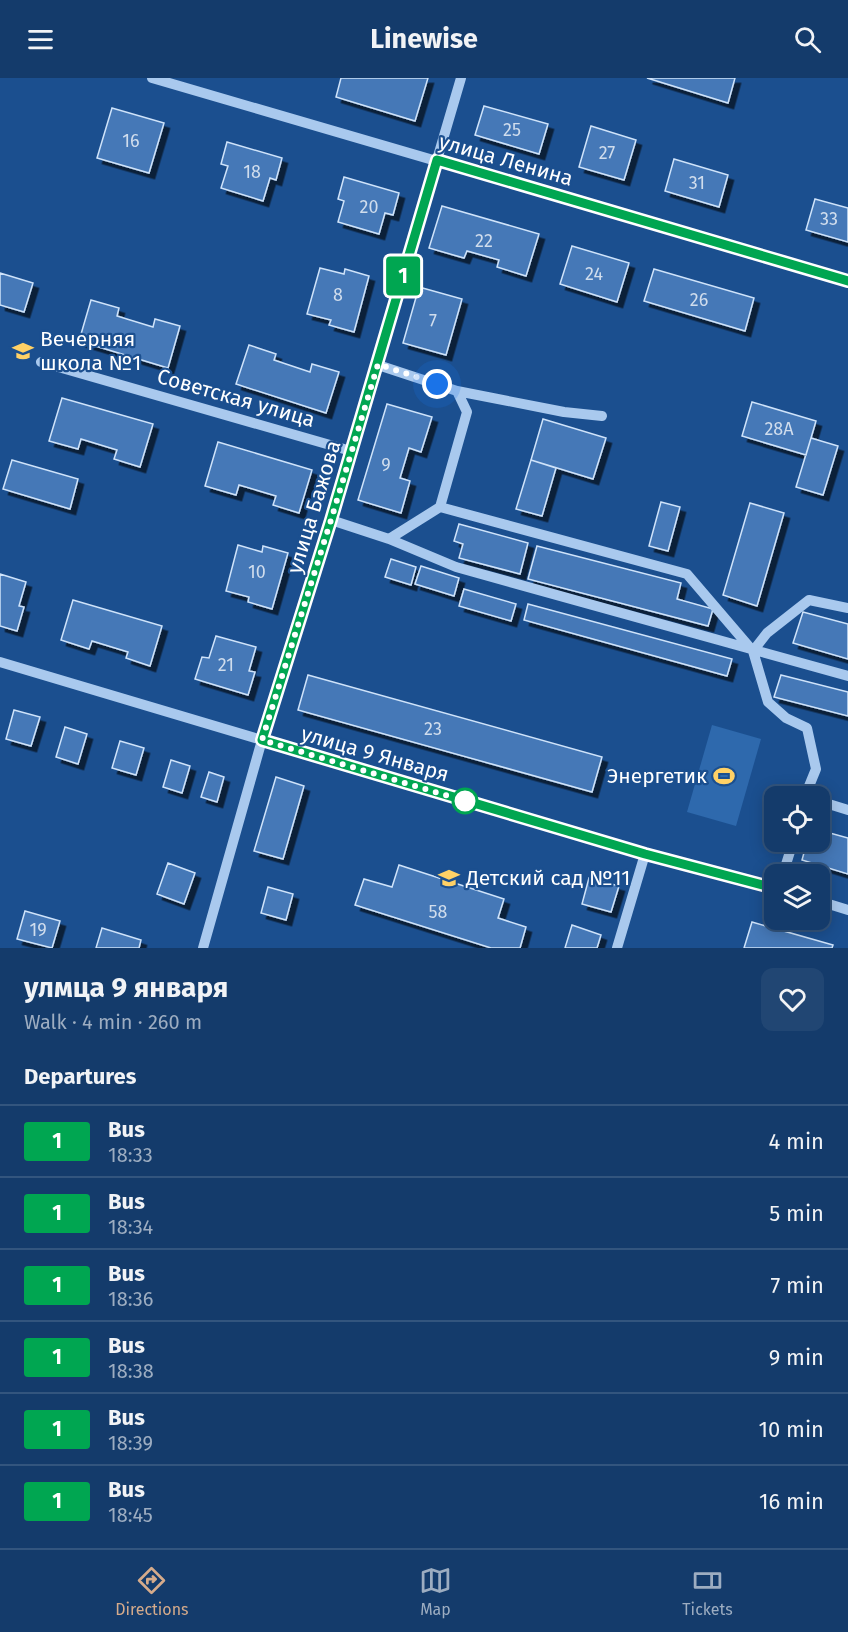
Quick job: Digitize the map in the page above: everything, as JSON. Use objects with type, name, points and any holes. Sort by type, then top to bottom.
[{"type":"street","name":"улица Ленина","points":[[152,78],[848,281]]},
{"type":"street","name":"улица Бажова","points":[[203,948],[262,740],[378,364],[461,78]]},
{"type":"street","name":"Советская улица","points":[[40,362],[351,451]]},
{"type":"street","points":[[378,364],[457,391],[564,412],[602,416]]},
{"type":"street","points":[[389,539],[440,507],[467,412],[457,391]]},
{"type":"street","points":[[440,507],[687,574],[753,651],[768,702],[786,718],[807,728],[816,769],[809,786]]},
{"type":"street","points":[[331,520],[389,539],[456,567],[848,676]]},
{"type":"street","points":[[753,651],[766,633],[809,600],[848,608]]},
{"type":"street","name":"улица 9 Января","points":[[0,662],[645,854],[764,885]]},
{"type":"street","points":[[830,804],[848,810]]},
{"type":"street","points":[[617,948],[645,854]]},
{"type":"street","points":[[830,905],[848,910]]},
{"type":"shaded area","name":"Энергетик","points":[[712,725],[761,739],[736,826],[687,812]]},
{"type":"building","points":[[341,78],[428,78],[415,121],[336,97]]},
{"type":"building","points":[[647,78],[735,78],[728,103]]},
{"type":"building","points":[[484,106],[548,124],[539,154],[475,135]]},
{"type":"building","points":[[112,108],[164,123],[149,173],[97,158]]},
{"type":"building","points":[[591,126],[636,140],[624,180],[579,167]]},
{"type":"building","points":[[227,142],[282,158],[276,180],[270,178],[263,201],[221,188],[228,166],[221,164]]},
{"type":"building","points":[[674,159],[728,175],[719,207],[665,191]]},
{"type":"building","points":[[344,177],[399,193],[393,215],[385,213],[379,234],[338,222],[344,201],[338,199]]},
{"type":"building","points":[[815,199],[848,208],[848,242],[806,230]]},
{"type":"building","points":[[442,206],[539,234],[526,276],[497,267],[499,260],[467,251],[464,258],[429,248]]},
{"type":"building","points":[[572,246],[629,263],[617,302],[560,284]]},
{"type":"building","points":[[320,268],[344,274],[345,269],[369,276],[354,332],[329,325],[331,320],[307,314]]},
{"type":"building","points":[[654,269],[754,298],[745,331],[644,301]]},
{"type":"building","points":[[0,273],[33,283],[24,312],[0,305]]},
{"type":"building","points":[[419,287],[462,299],[446,355],[403,343]]},
{"type":"building","points":[[91,300],[119,308],[117,316],[153,327],[155,319],[180,326],[168,368],[79,341]]},
{"type":"building","points":[[249,345],[276,354],[274,360],[310,372],[312,364],[339,372],[326,413],[236,384]]},
{"type":"building","points":[[62,398],[153,424],[140,467],[114,459],[117,450],[81,439],[78,449],[49,441]]},
{"type":"building","points":[[752,402],[816,421],[806,455],[742,436]]},
{"type":"building","points":[[387,404],[432,417],[421,452],[409,448],[400,478],[410,481],[401,513],[358,500]]},
{"type":"building","points":[[543,419],[606,438],[593,479],[531,460]]},
{"type":"building","points":[[811,438],[838,446],[823,495],[796,487]]},
{"type":"building","points":[[218,442],[312,470],[299,513],[273,505],[276,496],[239,485],[236,495],[205,486]]},
{"type":"building","points":[[12,460],[78,479],[70,509],[3,489]]},
{"type":"building","points":[[531,460],[556,468],[542,516],[516,509]]},
{"type":"building","points":[[661,502],[680,507],[668,551],[649,546]]},
{"type":"building","points":[[750,503],[784,513],[757,606],[723,595]]},
{"type":"building","points":[[459,524],[528,543],[520,574],[459,558],[463,544],[454,541]]},
{"type":"building","points":[[238,545],[262,552],[263,546],[288,553],[272,609],[248,602],[249,597],[226,591]]},
{"type":"building","points":[[537,546],[681,583],[677,599],[713,609],[708,626],[528,579]]},
{"type":"building","points":[[391,559],[416,567],[411,585],[385,577]]},
{"type":"building","points":[[421,566],[459,578],[454,596],[415,584]]},
{"type":"building","points":[[0,574],[26,582],[19,606],[24,607],[17,631],[0,626]]},
{"type":"building","points":[[464,589],[516,604],[511,621],[459,606]]},
{"type":"building","points":[[73,600],[162,626],[150,666],[126,658],[128,652],[92,641],[89,649],[61,640]]},
{"type":"building","points":[[528,604],[732,659],[727,676],[524,620]]},
{"type":"building","points":[[803,612],[848,624],[848,659],[793,643]]},
{"type":"building","points":[[216,636],[256,647],[249,671],[255,672],[248,695],[195,679],[202,657],[209,658]]},
{"type":"building","points":[[308,675],[602,757],[592,792],[298,710]]},
{"type":"building","points":[[781,675],[848,692],[848,716],[774,697]]},
{"type":"building","points":[[14,710],[40,717],[31,746],[6,739]]},
{"type":"building","points":[[65,727],[87,734],[78,764],[56,757]]},
{"type":"building","points":[[120,741],[144,748],[136,775],[112,768]]},
{"type":"building","points":[[171,760],[190,766],[182,793],[163,787]]},
{"type":"building","points":[[209,772],[224,777],[217,802],[201,797]]},
{"type":"building","points":[[276,777],[304,786],[283,859],[254,851]]},
{"type":"building","points":[[830,833],[848,838],[848,874],[830,869],[830,864],[815,864],[802,860],[804,852],[830,852]]},
{"type":"building","points":[[168,863],[195,873],[184,904],[157,894]]},
{"type":"building","points":[[399,865],[504,899],[498,918],[526,927],[520,948],[491,948],[355,905],[364,879],[392,887]]},
{"type":"building","points":[[589,878],[619,886],[611,912],[582,904]]},
{"type":"building","points":[[268,887],[293,894],[286,920],[261,913]]},
{"type":"building","points":[[25,911],[60,921],[52,948],[17,939]]},
{"type":"building","points":[[752,922],[764,925],[764,930],[780,930],[833,945],[832,948],[744,948]]},
{"type":"building","points":[[572,925],[601,935],[597,948],[565,948]]},
{"type":"building","points":[[102,928],[141,940],[139,948],[96,948]]},
{"type":"bus line","name":"1","points":[[764,885],[645,854],[262,740],[331,520],[437,160],[848,281]]},
{"type":"place","name":"Вечерняя школа №1","points":[[23,351]]},
{"type":"place","name":"Энергетик","points":[[724,776]]},
{"type":"place","name":"Детский сад №11","points":[[449,878]]},
{"type":"route","points":[[437,384],[378,364],[262,740],[465,801]]}]
